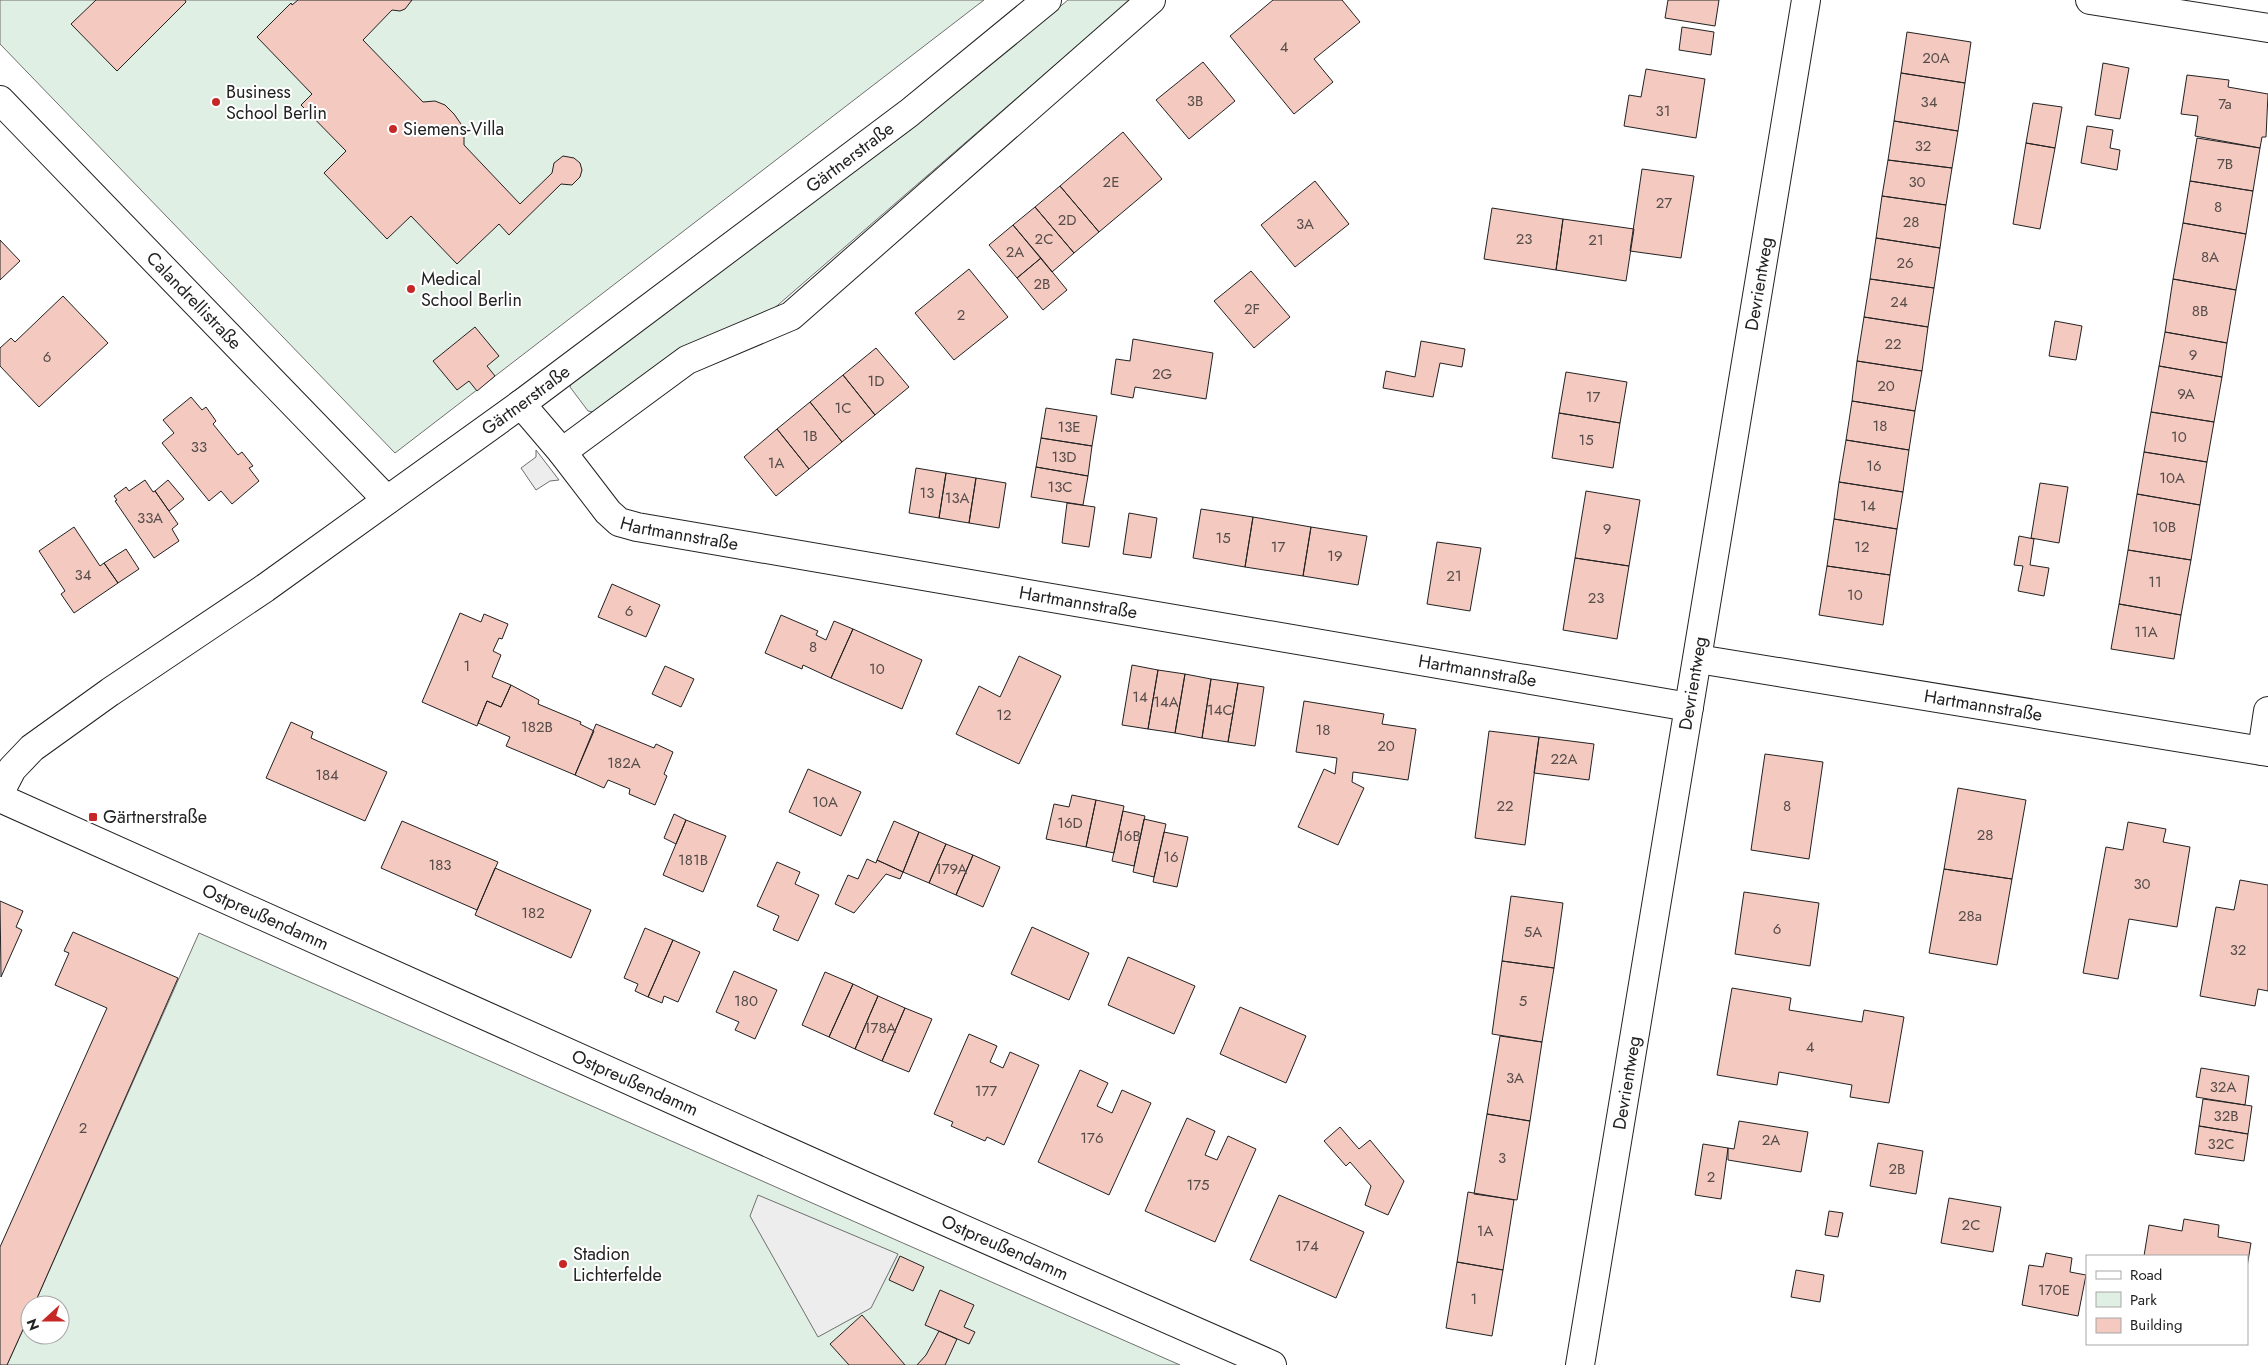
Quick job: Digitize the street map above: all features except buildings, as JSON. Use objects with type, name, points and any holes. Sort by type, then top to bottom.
[{"type":"street","name":"Gärtnerstraße","points":[[0,792],[12,768],[32,748],[110,692],[265,588],[521,404],[909,113],[1047,0]]},
{"type":"street","points":[[562,452],[687,360],[791,316],[1151,0]]},
{"type":"street","name":"Devrientweg","points":[[1580,1365],[1806,0]]},
{"type":"street","points":[[2090,0],[2268,28]]},
{"type":"street","name":"Calandrellistraße","points":[[0,100],[387,500]]},
{"type":"street","name":"Hartmannstraße","points":[[521,404],[562,452],[608,512],[619,522],[637,527],[1689,707]]},
{"type":"street","name":"Hartmannstraße","points":[[1698,659],[2265,751]]},
{"type":"street","points":[[2265,751],[2268,711]]},
{"type":"street","name":"Ostpreußendamm","points":[[0,798],[865,1186],[1272,1365]]},
{"type":"green space","points":[[0,0],[984,0],[395,453],[0,44]]},
{"type":"green space","points":[[1068,0],[1130,0],[771,311],[673,354],[593,412],[588,411],[570,387],[571,382],[909,131]]},
{"type":"green space","name":"Stadion Lichterfelde","points":[[199,933],[1180,1365],[7,1365],[20,1336],[20,1345],[70,1345],[70,1295],[38,1295]]},
{"type":"shaded area","points":[[536,450],[559,480],[550,481],[536,490],[521,468],[536,457]]},
{"type":"shaded area","points":[[758,1195],[898,1254],[871,1308],[818,1337],[750,1216]]},
{"type":"place","name":"Business School Berlin","points":[[216,102]]},
{"type":"place","name":"Siemens-Villa","points":[[393,129]]},
{"type":"place","name":"Medical School Berlin","points":[[411,289]]},
{"type":"place","name":"Gärtnerstraße","points":[[93,817]]},
{"type":"place","name":"Stadion Lichterfelde","points":[[563,1264]]}]
